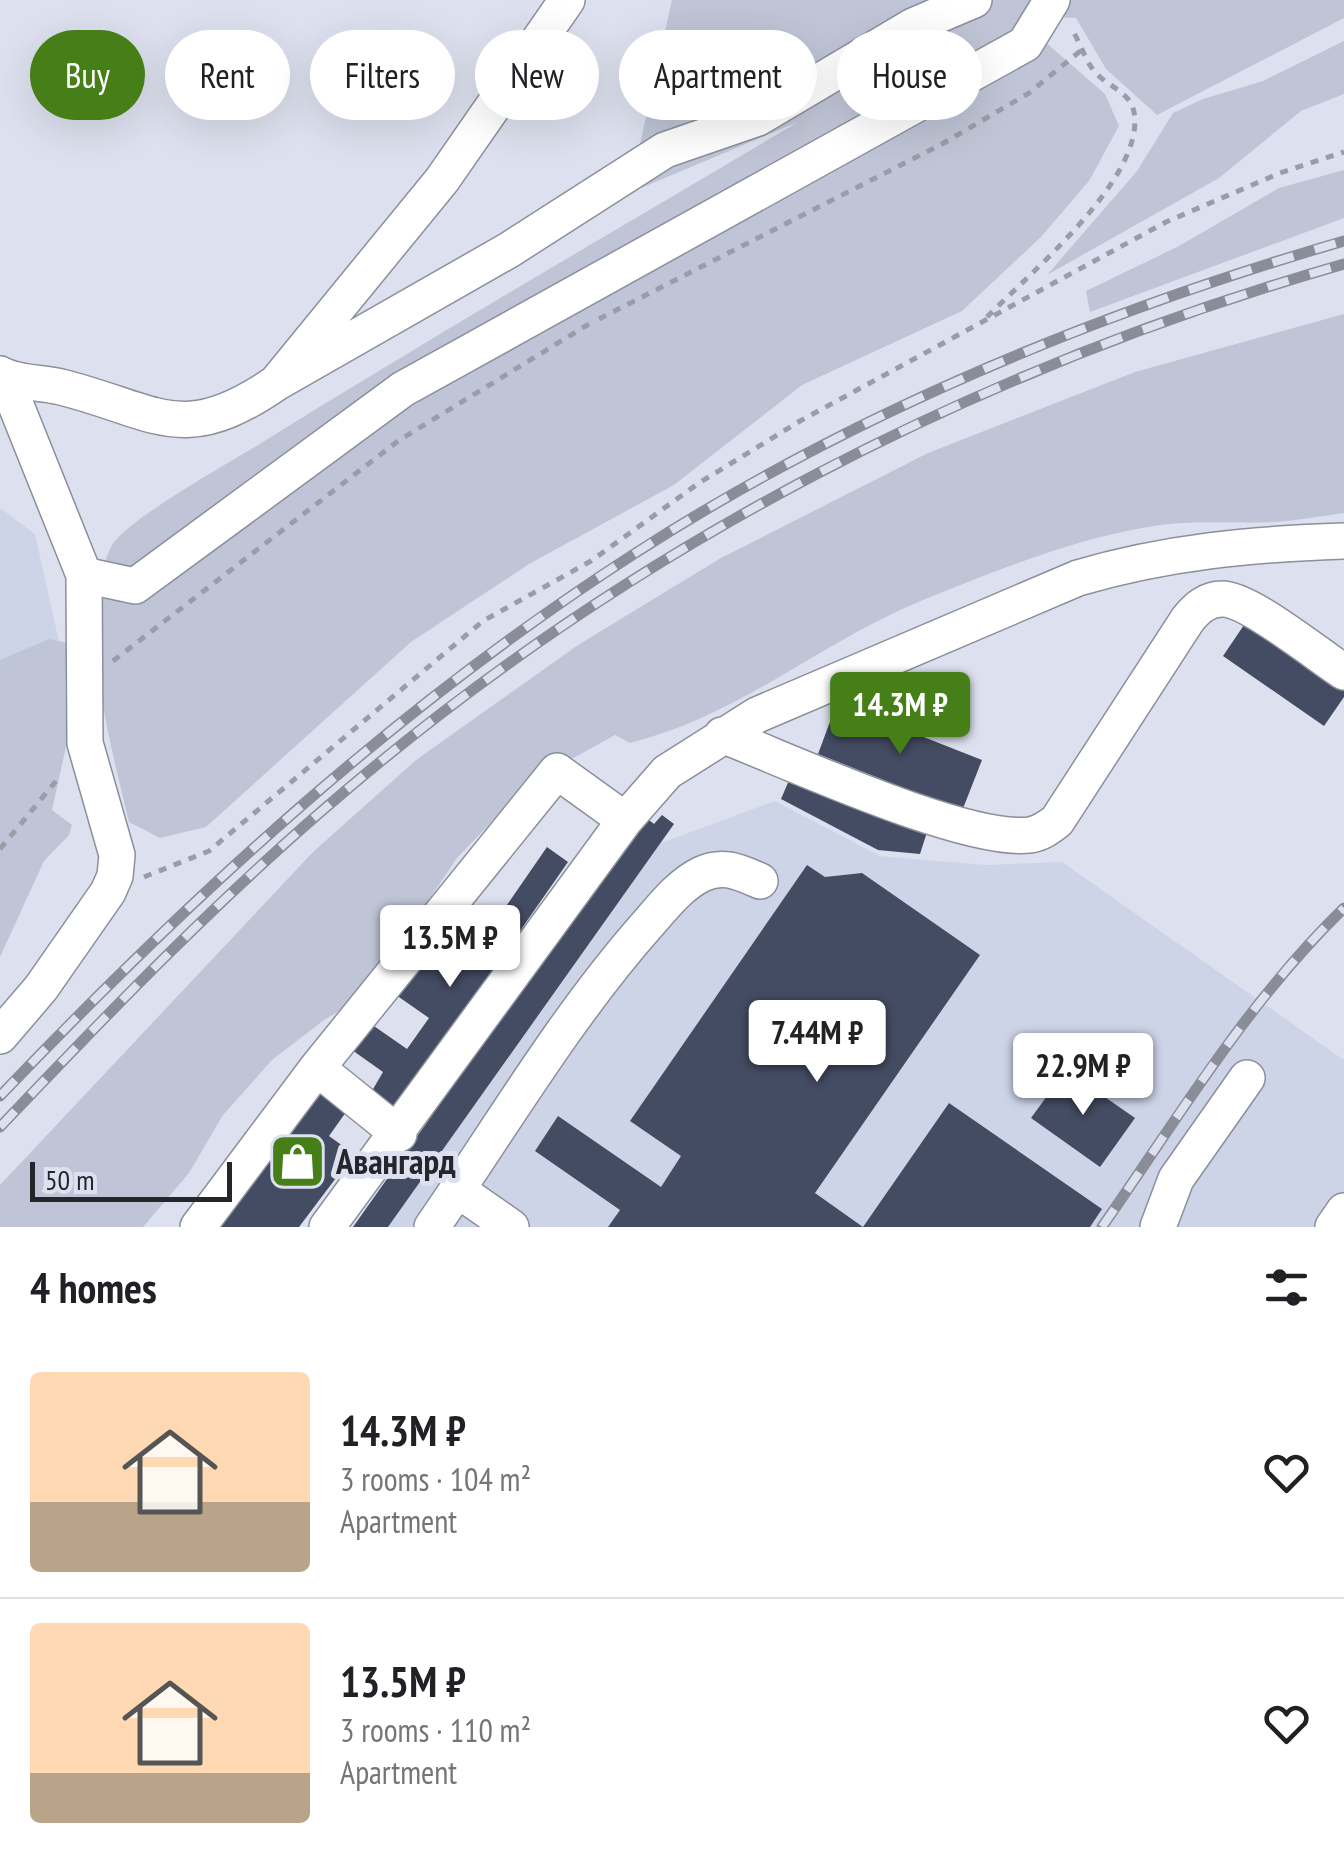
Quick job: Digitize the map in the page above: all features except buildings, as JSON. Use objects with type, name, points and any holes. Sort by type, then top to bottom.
[{"type":"lane","points":[[276,383],[442,180],[567,0]]},
{"type":"lane","points":[[3,376],[61,386],[146,416],[180,421],[213,418],[244,405],[509,250],[666,150],[758,118],[913,26],[974,0]]},
{"type":"lane","points":[[84,575],[134,586],[404,389],[1025,44],[1057,7]]},
{"type":"lane","points":[[0,1036],[41,988],[108,892],[117,855],[86,743],[84,575],[3,376]]},
{"type":"lane","points":[[327,1227],[399,1134],[625,820],[667,772],[792,698],[1078,578],[1124,563],[1202,550],[1344,542]]},
{"type":"lane","points":[[722,736],[951,823],[1003,834],[1032,835],[1056,821],[1188,618],[1211,601],[1226,598],[1244,607],[1344,672]]},
{"type":"lane","points":[[198,1227],[317,1068],[557,771],[625,820]]},
{"type":"lane","points":[[432,1227],[609,970],[686,884],[726,868],[760,882]]},
{"type":"lane","points":[[317,1068],[399,1134]]},
{"type":"lane","points":[[1158,1227],[1176,1179],[1248,1078]]},
{"type":"lane","points":[[458,1190],[511,1227]]},
{"type":"lane","points":[[1333,1227],[1344,1211]]},
{"type":"path","points":[[978,326],[1094,208],[1134,146],[1134,109],[1126,96],[1095,73],[1057,7]]},
{"type":"path","points":[[86,681],[398,441],[592,322],[942,144],[1028,92],[1084,48]]},
{"type":"path","points":[[108,892],[209,851],[484,622],[590,561],[699,483],[800,421],[904,361],[978,326],[1022,297],[1100,262],[1166,222],[1280,173],[1344,152]]},
{"type":"path","points":[[0,850],[86,743]]},
{"type":"shaded area","points":[[672,0],[1344,0],[1344,18],[1157,115],[1106,69],[1076,18],[1042,17],[1027,26],[1105,94],[1119,126],[1089,181],[1041,237],[962,311],[802,385],[674,485],[529,564],[411,642],[206,827],[160,838],[129,822],[106,721],[96,646],[101,577],[119,536],[199,480],[798,122],[629,193],[645,120],[817,120],[817,30],[665,30]]},
{"type":"shaded area","points":[[1344,41],[1344,94],[1301,111],[1219,178],[1047,275],[1137,171],[1173,113],[1203,99],[1263,81]]},
{"type":"shaded area","points":[[1344,170],[1344,218],[1090,312],[1086,291],[1179,246],[1279,188]]},
{"type":"shaded area","points":[[1344,314],[1344,513],[1276,522],[1169,524],[1075,544],[885,617],[744,697],[670,731],[630,743],[615,735],[530,782],[457,858],[363,997],[324,1020],[272,1060],[223,1115],[189,1173],[143,1227],[0,1227],[0,1185],[313,852],[416,760],[578,645],[721,558],[928,453],[1135,372]]},
{"type":"shaded area","points":[[0,508],[35,534],[75,713],[0,779]]},
{"type":"shaded area","points":[[49,639],[73,644],[65,680],[67,742],[52,810],[72,825],[69,835],[44,861],[0,957],[0,660]]},
{"type":"shaded area","points":[[775,801],[880,856],[986,865],[1062,862],[1344,1060],[1344,1227],[388,1227],[661,843]]},
{"type":"railway","points":[[0,1096],[147,947],[301,806],[463,674],[634,554],[802,456],[977,372],[1159,301],[1344,241]]},
{"type":"railway","points":[[0,1127],[168,955],[299,831],[456,702],[572,620],[692,544],[816,474],[943,412],[1074,356],[1208,307],[1344,264]]},
{"type":"railway","points":[[1102,1227],[1245,1021],[1344,908]]},
{"type":"place","name":"Авангард","points":[[297,1162]]}]
